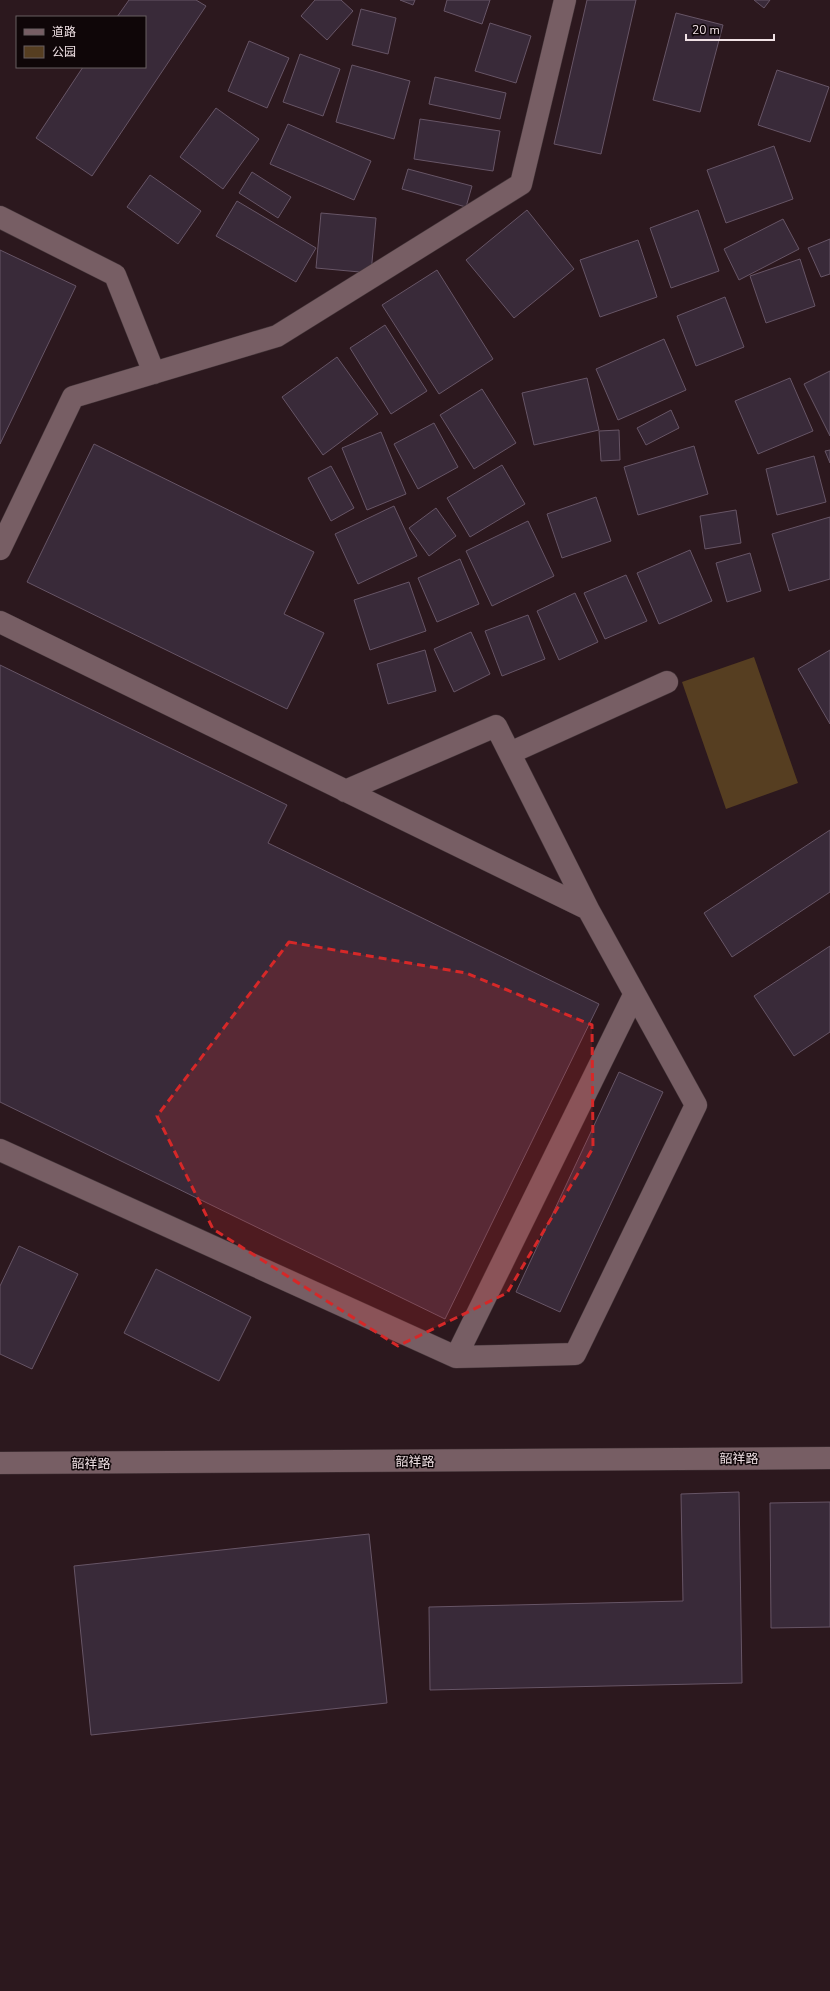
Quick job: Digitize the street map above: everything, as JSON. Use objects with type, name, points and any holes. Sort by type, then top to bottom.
[{"type":"street","points":[[1,544],[73,397],[277,336],[521,184],[565,0]]},
{"type":"street","points":[[0,217],[115,275],[154,373]]},
{"type":"street","points":[[0,622],[588,909]]},
{"type":"street","points":[[510,753],[667,682]]},
{"type":"street","points":[[0,1150],[456,1357],[575,1354],[696,1105],[634,995],[588,909],[496,726],[346,791]]},
{"type":"street","points":[[456,1357],[634,995]]},
{"type":"street","name":"韶祥路","points":[[0,1463],[830,1458]]},
{"type":"highlighted area","points":[[289,942],[466,973],[592,1025],[593,1148],[507,1293],[398,1346],[213,1229],[157,1116]]},
{"type":"green space","points":[[754,657],[798,783],[726,809],[682,682]]},
{"type":"building","points":[[129,0],[196,0],[206,6],[92,176],[36,138],[82,68],[146,68],[146,16],[118,16]]},
{"type":"building","points":[[315,0],[341,0],[353,11],[327,40],[301,16]]},
{"type":"building","points":[[400,0],[415,0],[413,5]]},
{"type":"building","points":[[447,0],[490,0],[482,24],[444,11]]},
{"type":"building","points":[[587,0],[636,0],[601,154],[554,144]]},
{"type":"building","points":[[754,0],[770,0],[764,8]]},
{"type":"building","points":[[361,9],[396,18],[388,54],[352,45]]},
{"type":"building","points":[[676,13],[723,25],[700,112],[653,100]]},
{"type":"building","points":[[490,23],[531,36],[516,83],[475,71]]},
{"type":"building","points":[[249,41],[289,58],[267,108],[228,91]]},
{"type":"building","points":[[300,54],[340,69],[323,116],[283,102]]},
{"type":"building","points":[[352,65],[410,81],[394,139],[336,122]]},
{"type":"building","points":[[777,70],[829,87],[810,142],[758,125]]},
{"type":"building","points":[[435,77],[506,93],[500,119],[429,104]]},
{"type":"building","points":[[216,108],[259,139],[223,189],[180,157]]},
{"type":"building","points":[[420,119],[500,131],[493,171],[414,159]]},
{"type":"building","points":[[288,124],[371,161],[354,200],[270,164]]},
{"type":"building","points":[[774,146],[793,199],[726,223],[707,170]]},
{"type":"building","points":[[408,169],[472,186],[466,207],[402,189]]},
{"type":"building","points":[[252,172],[291,197],[278,218],[239,193]]},
{"type":"building","points":[[150,175],[201,211],[178,244],[127,207]]},
{"type":"building","points":[[237,201],[316,248],[296,282],[216,236]]},
{"type":"building","points":[[527,210],[574,269],[514,318],[466,260]]},
{"type":"building","points":[[698,210],[719,271],[671,288],[650,228]]},
{"type":"building","points":[[321,213],[376,218],[371,273],[316,268]]},
{"type":"building","points":[[783,219],[799,249],[739,280],[724,249]]},
{"type":"building","points":[[830,239],[830,274],[821,277],[808,248]]},
{"type":"building","points":[[638,240],[657,297],[600,317],[580,260]]},
{"type":"building","points":[[0,250],[76,286],[0,444]]},
{"type":"building","points":[[800,259],[815,306],[766,323],[750,276]]},
{"type":"building","points":[[437,270],[493,359],[439,394],[382,305]]},
{"type":"building","points":[[725,297],[744,347],[696,366],[677,316]]},
{"type":"building","points":[[385,325],[427,391],[391,414],[350,348]]},
{"type":"building","points":[[664,339],[686,390],[618,420],[596,369]]},
{"type":"building","points":[[337,357],[378,414],[323,455],[282,397]]},
{"type":"building","points":[[830,371],[830,436],[804,384]]},
{"type":"building","points":[[587,378],[599,430],[534,445],[522,393]]},
{"type":"building","points":[[790,378],[813,431],[758,454],[735,401]]},
{"type":"building","points":[[482,389],[516,443],[474,469],[440,415]]},
{"type":"building","points":[[671,410],[679,428],[646,445],[637,428]]},
{"type":"building","points":[[434,423],[458,467],[418,489],[394,444]]},
{"type":"building","points":[[619,430],[620,460],[601,461],[599,431]]},
{"type":"building","points":[[381,432],[406,494],[367,510],[342,448]]},
{"type":"building","points":[[94,444],[314,552],[284,614],[324,633],[287,709],[27,582]]},
{"type":"building","points":[[694,446],[708,494],[638,515],[624,467]]},
{"type":"building","points":[[830,450],[830,463],[825,451]]},
{"type":"building","points":[[814,456],[826,502],[777,515],[766,469]]},
{"type":"building","points":[[502,465],[525,504],[470,537],[447,498]]},
{"type":"building","points":[[331,466],[354,508],[331,521],[308,478]]},
{"type":"building","points":[[596,497],[611,541],[562,558],[547,514]]},
{"type":"building","points":[[394,506],[417,556],[358,584],[335,534]]},
{"type":"building","points":[[436,508],[456,536],[429,556],[409,528]]},
{"type":"building","points":[[736,510],[741,543],[705,549],[700,516]]},
{"type":"building","points":[[830,517],[830,579],[789,591],[772,534]]},
{"type":"building","points":[[528,521],[554,576],[492,606],[466,551]]},
{"type":"building","points":[[690,550],[712,601],[659,624],[637,573]]},
{"type":"building","points":[[750,553],[761,591],[727,602],[716,563]]},
{"type":"building","points":[[460,559],[479,604],[437,622],[418,578]]},
{"type":"building","points":[[626,575],[647,621],[605,639],[584,593]]},
{"type":"building","points":[[409,582],[426,631],[370,650],[354,600]]},
{"type":"building","points":[[575,593],[598,642],[559,660],[537,611]]},
{"type":"building","points":[[528,615],[545,659],[502,676],[485,631]]},
{"type":"building","points":[[471,632],[490,674],[454,692],[434,649]]},
{"type":"building","points":[[425,650],[436,691],[388,704],[377,664]]},
{"type":"building","points":[[830,650],[830,724],[798,669]]},
{"type":"building","points":[[0,665],[287,805],[268,843],[599,1004],[445,1319],[0,1102]]},
{"type":"building","points":[[830,830],[830,892],[732,957],[704,913]]},
{"type":"building","points":[[830,946],[830,1032],[794,1056],[754,996]]},
{"type":"building","points":[[619,1072],[663,1092],[560,1312],[516,1292]]},
{"type":"building","points":[[19,1246],[78,1274],[32,1369],[0,1354],[0,1286]]},
{"type":"building","points":[[156,1269],[251,1317],[219,1381],[124,1333]]},
{"type":"building","points":[[739,1492],[742,1683],[430,1690],[429,1607],[683,1601],[681,1494]]},
{"type":"building","points":[[830,1502],[830,1627],[771,1628],[770,1503]]},
{"type":"building","points":[[369,1534],[387,1703],[91,1735],[74,1566]]}]
